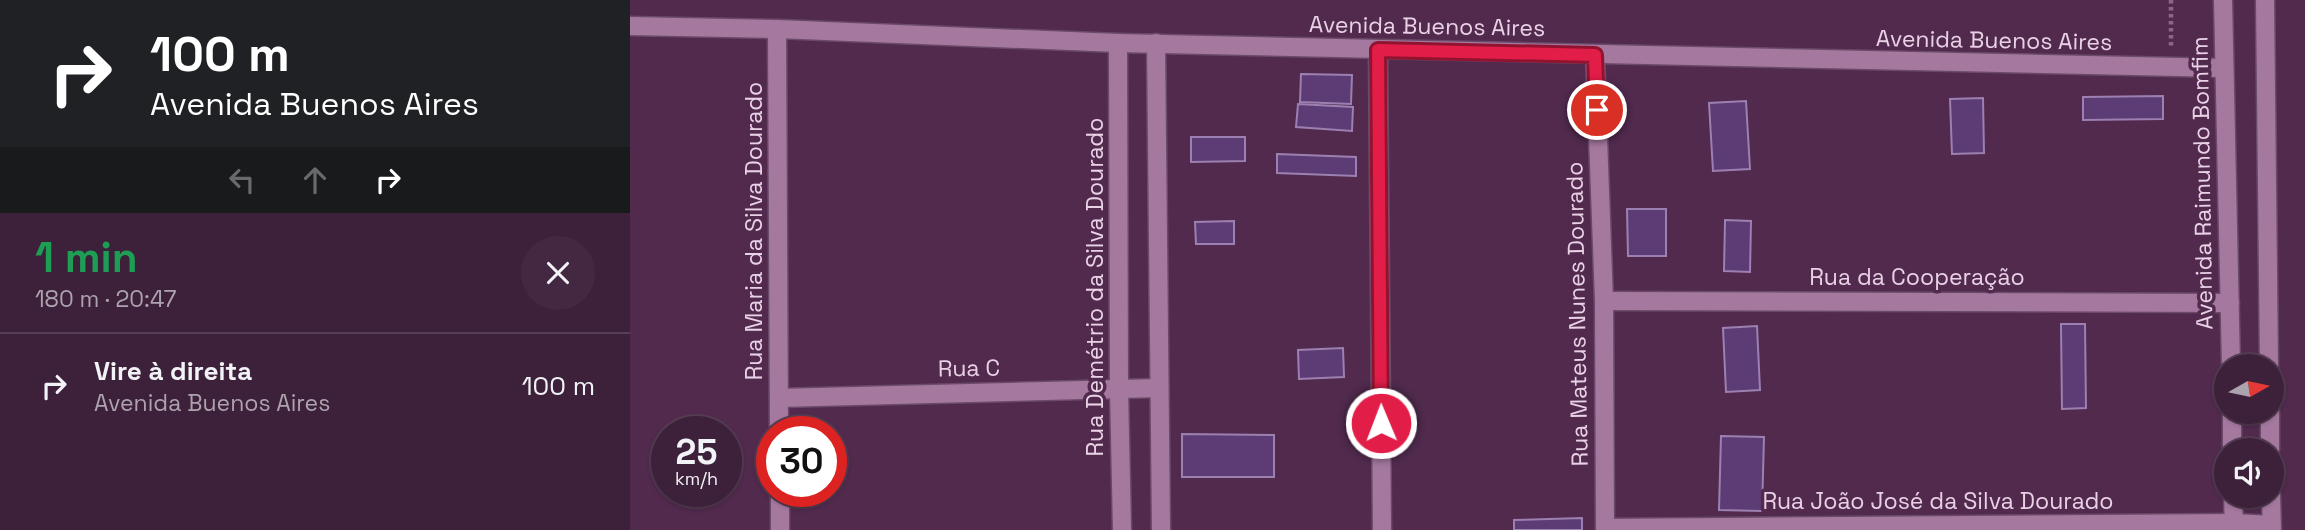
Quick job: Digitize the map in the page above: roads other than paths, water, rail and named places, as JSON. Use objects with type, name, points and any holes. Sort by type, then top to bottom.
[{"type":"street","name":"Avenida Raimundo Bomfim","points":[[2223,0],[2231,354]]},
{"type":"street","points":[[2265,0],[2269,354]]},
{"type":"street","name":"Avenida Buenos Aires","points":[[630,26],[1378,50],[2223,68]]},
{"type":"street","name":"Rua Maria da Silva Dourado","points":[[777,29],[779,416]]},
{"type":"street","name":"Rua Demétrio da Silva Dourado","points":[[1118,43],[1122,530]]},
{"type":"street","points":[[1156,43],[1161,530]]},
{"type":"street","points":[[1378,50],[1382,530]]},
{"type":"street","name":"Rua Mateus Nunes Dourado","points":[[1595,55],[1604,301],[1605,529]]},
{"type":"street","name":"Rua da Cooperação","points":[[1604,301],[2230,303]]},
{"type":"street","name":"Rua C","points":[[779,398],[1160,388]]},
{"type":"street","points":[[780,507],[780,530]]},
{"type":"street","points":[[2233,508],[2234,526]]},
{"type":"street","points":[[2271,508],[2272,528]]},
{"type":"street","name":"Rua João José da Silva Dourado","points":[[1605,529],[2272,528]]}]
